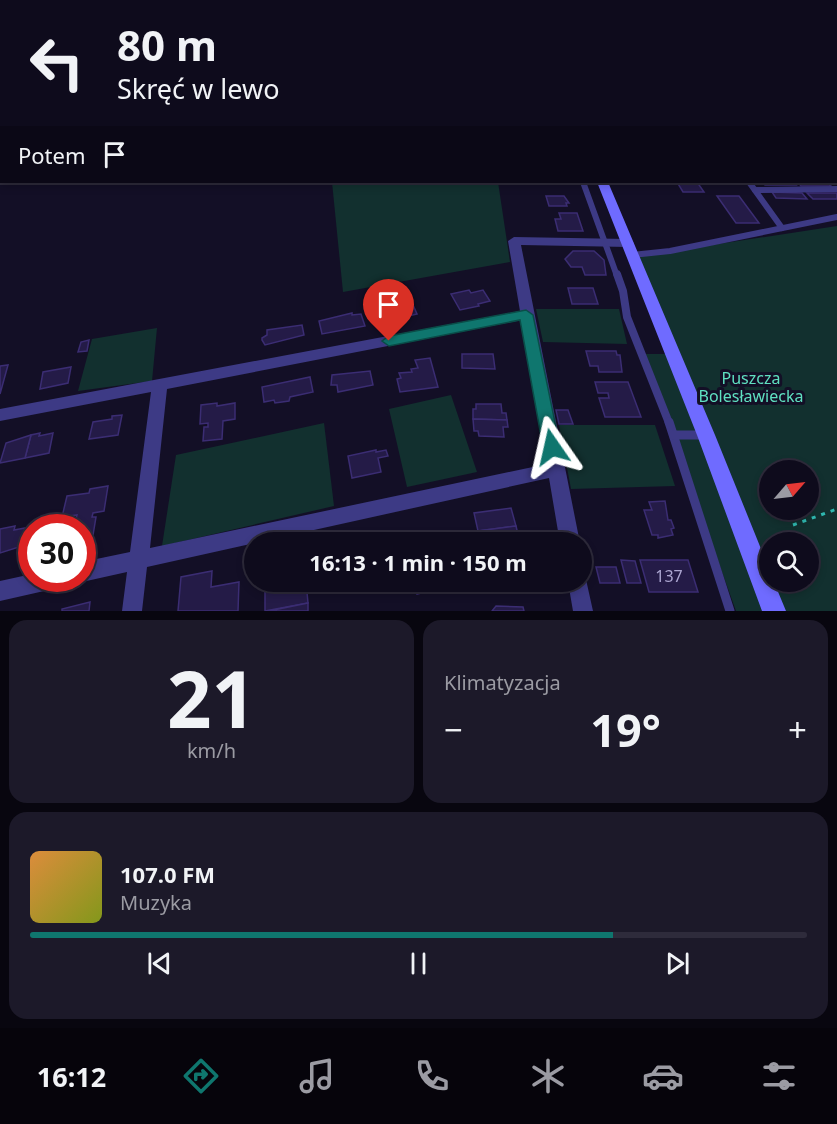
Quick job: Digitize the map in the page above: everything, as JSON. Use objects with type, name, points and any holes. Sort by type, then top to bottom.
[{"type":"main road","points":[[602,183],[706,435],[774,611]]},
{"type":"street","points":[[568,532],[514,241],[606,243],[630,249]]},
{"type":"street","points":[[0,415],[526,315]]},
{"type":"street","points":[[132,611],[160,385]]},
{"type":"street","points":[[96,569],[556,469]]},
{"type":"street","points":[[0,591],[18,587]]},
{"type":"street","points":[[580,592],[583,611]]},
{"type":"lane","points":[[583,183],[623,291],[627,317],[674,435],[729,611]]},
{"type":"lane","points":[[749,183],[783,228]]},
{"type":"lane","points":[[755,190],[837,189]]},
{"type":"lane","points":[[630,249],[669,251],[837,217]]},
{"type":"lane","points":[[674,435],[706,435]]},
{"type":"path","points":[[793,525],[837,509]]},
{"type":"green space","points":[[332,183],[498,183],[510,262],[343,292]]},
{"type":"green space","name":"Puszcza Bolesławiecka","points":[[837,226],[837,611],[736,611],[644,354],[672,354],[633,257]]},
{"type":"green space","points":[[536,309],[619,309],[627,344],[543,342]]},
{"type":"green space","points":[[157,328],[152,381],[78,391],[92,339]]},
{"type":"green space","points":[[451,395],[477,472],[407,487],[389,409]]},
{"type":"green space","points":[[324,423],[334,506],[162,546],[176,455]]},
{"type":"green space","points":[[559,425],[655,425],[675,486],[571,489]]},
{"type":"building","points":[[678,183],[698,183],[704,192],[683,192]]},
{"type":"building","points":[[763,183],[794,183],[796,185],[765,185]]},
{"type":"building","points":[[799,183],[828,183],[831,186],[801,186]]},
{"type":"building","points":[[772,192],[802,193],[807,199],[776,198]]},
{"type":"building","points":[[807,193],[837,193],[837,199],[813,199]]},
{"type":"building","points":[[546,196],[564,196],[569,203],[566,203],[567,206],[549,206]]},
{"type":"building","points":[[717,196],[739,196],[759,223],[736,223]]},
{"type":"building","points":[[559,213],[577,213],[583,231],[558,231],[555,219],[561,219]]},
{"type":"building","points":[[573,251],[594,251],[604,260],[606,275],[585,275],[582,267],[571,267],[565,259]]},
{"type":"building","points":[[568,288],[593,288],[598,304],[572,304]]},
{"type":"building","points":[[469,290],[471,293],[483,290],[490,301],[460,310],[451,294]]},
{"type":"building","points":[[413,305],[417,314],[391,320],[389,308]]},
{"type":"building","points":[[352,313],[352,315],[361,314],[365,326],[322,334],[319,321]]},
{"type":"building","points":[[302,325],[304,335],[265,345],[262,340],[267,335],[267,330]]},
{"type":"building","points":[[89,340],[87,351],[78,352],[81,342]]},
{"type":"building","points":[[586,351],[616,351],[617,355],[620,355],[622,372],[599,372],[598,366],[590,366]]},
{"type":"building","points":[[462,354],[493,354],[495,369],[462,368]]},
{"type":"building","points":[[430,358],[438,387],[400,392],[397,379],[401,378],[399,373],[412,372],[411,369],[418,368],[415,360]]},
{"type":"building","points":[[8,365],[0,394],[0,366]]},
{"type":"building","points":[[71,367],[68,383],[40,389],[43,372]]},
{"type":"building","points":[[370,371],[373,385],[338,392],[337,385],[331,385],[332,375]]},
{"type":"building","points":[[310,377],[313,392],[290,397],[289,401],[264,402],[262,387]]},
{"type":"building","points":[[595,382],[628,382],[641,417],[605,417],[599,398],[609,398],[608,393],[598,393]]},
{"type":"building","points":[[217,403],[217,406],[235,403],[235,419],[223,421],[222,439],[203,441],[204,427],[208,427],[208,423],[200,424],[201,405]]},
{"type":"building","points":[[476,404],[501,404],[502,413],[506,413],[507,420],[473,419],[473,409],[476,409]]},
{"type":"building","points":[[556,410],[568,410],[573,424],[559,424]]},
{"type":"building","points":[[122,415],[118,435],[89,439],[93,422]]},
{"type":"building","points":[[473,419],[507,420],[508,427],[503,427],[504,437],[479,436],[478,431],[474,431]]},
{"type":"building","points":[[40,433],[39,436],[53,433],[49,453],[25,458],[31,435]]},
{"type":"building","points":[[31,435],[25,458],[0,463],[6,443]]},
{"type":"building","points":[[376,450],[376,452],[386,450],[388,456],[378,458],[381,472],[352,478],[348,456]]},
{"type":"building","points":[[108,486],[104,511],[93,514],[63,514],[67,496],[89,493],[90,489]]},
{"type":"building","points":[[665,501],[668,520],[671,520],[674,528],[671,529],[673,535],[658,538],[658,535],[652,535],[644,510],[652,510],[649,502]]},
{"type":"building","points":[[511,508],[516,526],[478,531],[474,513]]},
{"type":"building","points":[[15,526],[14,530],[18,529],[18,547],[0,553],[0,529]]},
{"type":"building","points":[[516,526],[517,532],[478,532]]},
{"type":"building","points":[[621,560],[635,561],[641,583],[627,583]]},
{"type":"building","points":[[640,560],[688,560],[698,592],[649,592]]},
{"type":"building","points":[[596,567],[616,567],[620,583],[600,583]]},
{"type":"building","points":[[212,571],[211,587],[239,582],[238,611],[178,611],[181,577]]},
{"type":"building","points":[[265,592],[307,592],[308,603],[265,611]]},
{"type":"building","points":[[90,602],[89,611],[62,611],[62,609]]},
{"type":"building","points":[[308,603],[308,611],[269,611]]},
{"type":"building","points":[[496,606],[523,607],[524,611],[492,611]]},
{"type":"route","points":[[389,341],[526,315],[552,447]]}]
